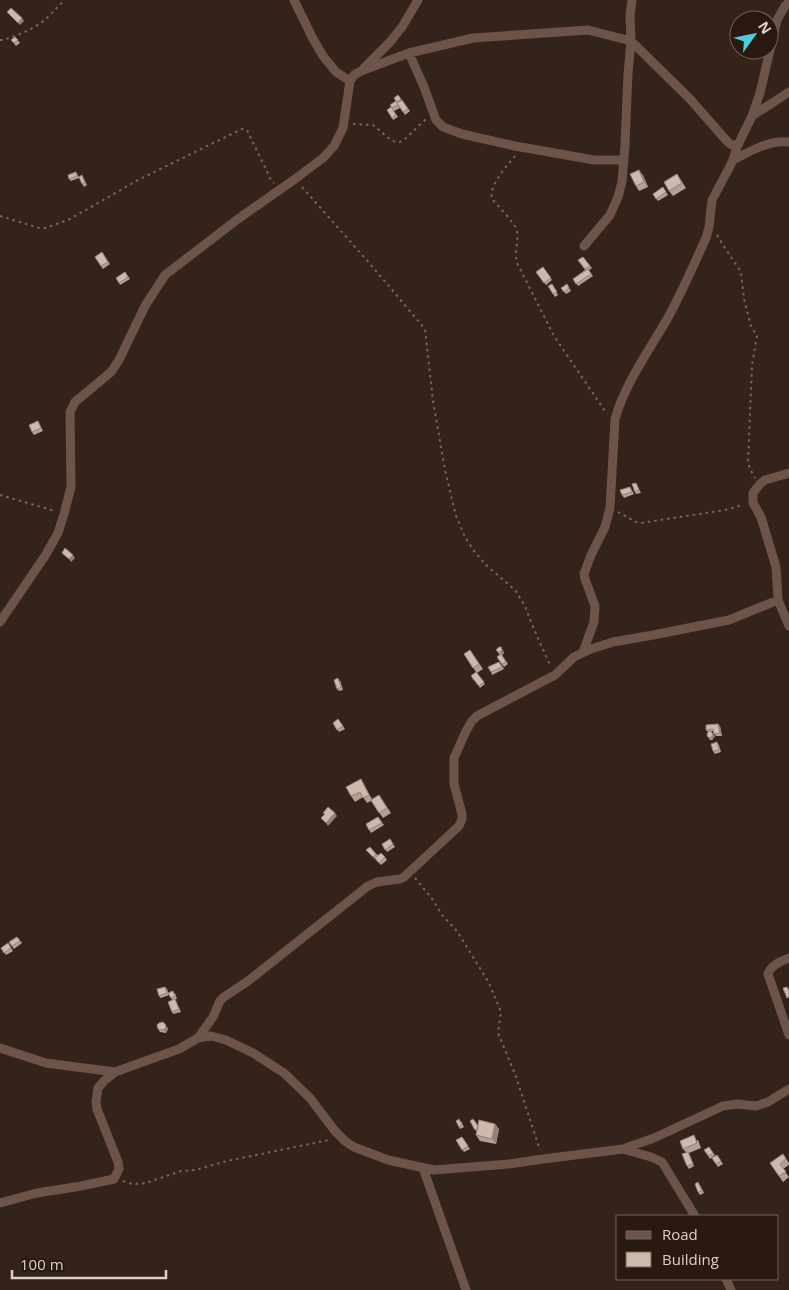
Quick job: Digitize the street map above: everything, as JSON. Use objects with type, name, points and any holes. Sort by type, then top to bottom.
[{"type":"street","points":[[294,0],[323,56],[336,72],[350,81]]},
{"type":"street","points":[[361,71],[390,42],[402,27],[418,0]]},
{"type":"street","points":[[584,246],[610,214],[615,205],[622,182],[632,0]]},
{"type":"street","points":[[583,652],[594,622],[595,606],[584,579],[584,574],[605,527],[610,508],[615,426],[619,406],[667,319],[706,238],[712,200],[733,160],[736,147],[752,116],[760,93],[777,20],[789,2]]},
{"type":"street","points":[[0,622],[45,556],[58,533],[70,487],[70,412],[75,402],[111,372],[119,360],[145,306],[165,275],[238,219],[295,179],[334,146],[343,128],[350,81],[354,75],[409,53],[473,38],[588,30],[631,41],[690,99],[730,144],[736,147]]},
{"type":"street","points":[[409,53],[436,120],[444,126],[462,134],[524,147],[594,160],[624,160]]},
{"type":"street","points":[[752,116],[789,92]]},
{"type":"street","points":[[733,160],[763,145],[773,142],[789,142]]},
{"type":"street","points":[[789,473],[771,478],[760,484],[753,493],[753,502],[761,517],[776,567],[778,600],[789,626]]},
{"type":"street","points":[[198,1038],[224,997],[248,981],[368,886],[377,882],[400,878],[410,872],[459,826],[462,814],[454,784],[454,758],[472,721],[477,716],[555,675],[574,657],[583,652],[613,642],[729,620],[778,600]]},
{"type":"street","points":[[789,958],[773,966],[768,974],[789,1035]]},
{"type":"street","points":[[0,1203],[37,1193],[115,1178],[119,1169],[118,1162],[97,1110],[98,1088],[104,1080],[115,1072],[179,1049],[198,1038],[211,1036],[226,1040],[253,1053],[284,1073],[310,1098],[335,1131],[354,1147],[388,1160],[434,1170],[509,1164],[623,1149],[654,1138],[724,1106],[737,1104],[756,1106],[768,1102],[789,1089]]},
{"type":"street","points":[[0,1048],[46,1063],[115,1072]]},
{"type":"street","points":[[623,1149],[650,1156],[662,1162],[693,1215]]},
{"type":"street","points":[[423,1168],[466,1290]]},
{"type":"path","points":[[0,40],[21,35],[36,26],[65,0]]},
{"type":"path","points":[[344,122],[356,125],[373,125],[392,141],[400,142],[406,139],[424,120],[431,118],[436,120]]},
{"type":"path","points":[[0,216],[39,228],[46,228],[70,219],[125,187],[242,129],[247,130],[271,180],[278,186],[284,186]]},
{"type":"path","points":[[524,147],[497,180],[490,195],[513,223],[517,231],[516,258],[554,336],[615,426]]},
{"type":"path","points":[[295,179],[372,265],[425,330],[428,366],[444,470],[456,516],[474,551],[486,565],[516,590],[525,606],[555,675]]},
{"type":"path","points":[[710,219],[741,272],[744,299],[751,326],[757,336],[752,364],[748,462],[751,473],[760,484]]},
{"type":"path","points":[[0,495],[64,514]]},
{"type":"path","points":[[610,508],[641,523],[725,510],[753,502]]},
{"type":"path","points":[[410,872],[442,915],[457,931],[489,983],[501,1012],[498,1033],[516,1074],[543,1159]]},
{"type":"path","points":[[115,1178],[128,1183],[146,1183],[181,1171],[196,1170],[227,1161],[342,1138]]},
{"type":"building","points":[[11,8],[22,18],[18,23],[7,12]]},
{"type":"building","points":[[15,37],[18,40],[14,43],[11,40]]},
{"type":"building","points":[[398,95],[401,99],[397,102],[394,98]]},
{"type":"building","points":[[402,100],[408,109],[403,112],[397,103]]},
{"type":"building","points":[[396,101],[398,105],[392,108],[390,105]]},
{"type":"building","points":[[391,107],[396,115],[392,118],[387,110]]},
{"type":"building","points":[[639,170],[644,182],[636,186],[630,174]]},
{"type":"building","points":[[76,172],[77,176],[69,179],[68,175]]},
{"type":"building","points":[[677,174],[682,183],[669,191],[664,182]]},
{"type":"building","points":[[82,175],[85,183],[82,184],[79,177]]},
{"type":"building","points":[[663,187],[666,192],[656,199],[653,194]]},
{"type":"building","points":[[102,252],[108,262],[101,266],[95,257]]},
{"type":"building","points":[[583,257],[590,266],[585,269],[578,260]]},
{"type":"building","points":[[543,267],[551,278],[544,283],[536,272]]},
{"type":"building","points":[[588,269],[591,274],[576,284],[573,279]]},
{"type":"building","points":[[125,272],[128,277],[119,283],[116,278]]},
{"type":"building","points":[[552,284],[557,292],[553,294],[548,286]]},
{"type":"building","points":[[567,284],[569,288],[564,292],[561,288]]},
{"type":"building","points":[[38,421],[41,428],[32,432],[29,425]]},
{"type":"building","points":[[636,483],[639,490],[635,492],[632,484]]},
{"type":"building","points":[[630,487],[632,492],[622,495],[620,490]]},
{"type":"building","points":[[65,548],[73,555],[69,559],[62,553]]},
{"type":"building","points":[[499,647],[502,650],[498,652],[496,650]]},
{"type":"building","points":[[470,650],[479,664],[473,668],[464,654]]},
{"type":"building","points":[[501,654],[506,662],[502,664],[497,657]]},
{"type":"building","points":[[499,662],[502,667],[491,672],[488,667]]},
{"type":"building","points":[[476,672],[484,682],[479,686],[471,676]]},
{"type":"building","points":[[338,678],[341,687],[337,689],[334,680]]},
{"type":"building","points":[[338,719],[343,726],[337,730],[333,723]]},
{"type":"building","points":[[718,724],[720,733],[714,734],[713,729],[706,730],[706,725]]},
{"type":"building","points":[[710,731],[713,734],[711,738],[707,735]]},
{"type":"building","points":[[717,742],[719,750],[713,751],[711,744]]},
{"type":"building","points":[[361,779],[369,795],[363,798],[360,792],[351,796],[346,787]]},
{"type":"building","points":[[379,795],[387,808],[379,813],[371,800]]},
{"type":"building","points":[[328,807],[335,813],[326,823],[321,818]]},
{"type":"building","points":[[378,817],[382,823],[369,830],[366,824]]},
{"type":"building","points":[[390,839],[393,844],[385,850],[382,844]]},
{"type":"building","points":[[370,847],[376,854],[373,857],[366,850]]},
{"type":"building","points":[[381,853],[385,857],[379,863],[375,858]]},
{"type":"building","points":[[17,937],[20,941],[12,946],[9,942]]},
{"type":"building","points":[[8,943],[11,948],[4,953],[1,948]]},
{"type":"building","points":[[165,987],[167,993],[159,996],[157,989]]},
{"type":"building","points":[[787,987],[789,997],[787,998],[783,988]]},
{"type":"building","points":[[173,991],[175,996],[171,998],[168,993]]},
{"type":"building","points":[[175,999],[179,1009],[172,1012],[168,1002]]},
{"type":"building","points":[[163,1022],[166,1027],[164,1030],[158,1029],[157,1025]]},
{"type":"building","points":[[459,1119],[462,1125],[459,1127],[456,1121]]},
{"type":"building","points":[[473,1119],[478,1126],[478,1129],[475,1130],[470,1121]]},
{"type":"building","points":[[479,1120],[495,1124],[492,1139],[476,1135]]},
{"type":"building","points":[[694,1135],[697,1143],[683,1149],[680,1141]]},
{"type":"building","points":[[462,1137],[468,1146],[462,1150],[456,1140]]},
{"type":"building","points":[[709,1147],[713,1153],[709,1156],[704,1150]]},
{"type":"building","points":[[688,1152],[693,1164],[687,1166],[682,1154]]},
{"type":"building","points":[[783,1154],[786,1159],[780,1164],[786,1172],[779,1176],[770,1163]]},
{"type":"building","points":[[717,1155],[721,1161],[716,1164],[712,1158]]},
{"type":"building","points":[[698,1182],[702,1191],[698,1192],[695,1184]]}]
